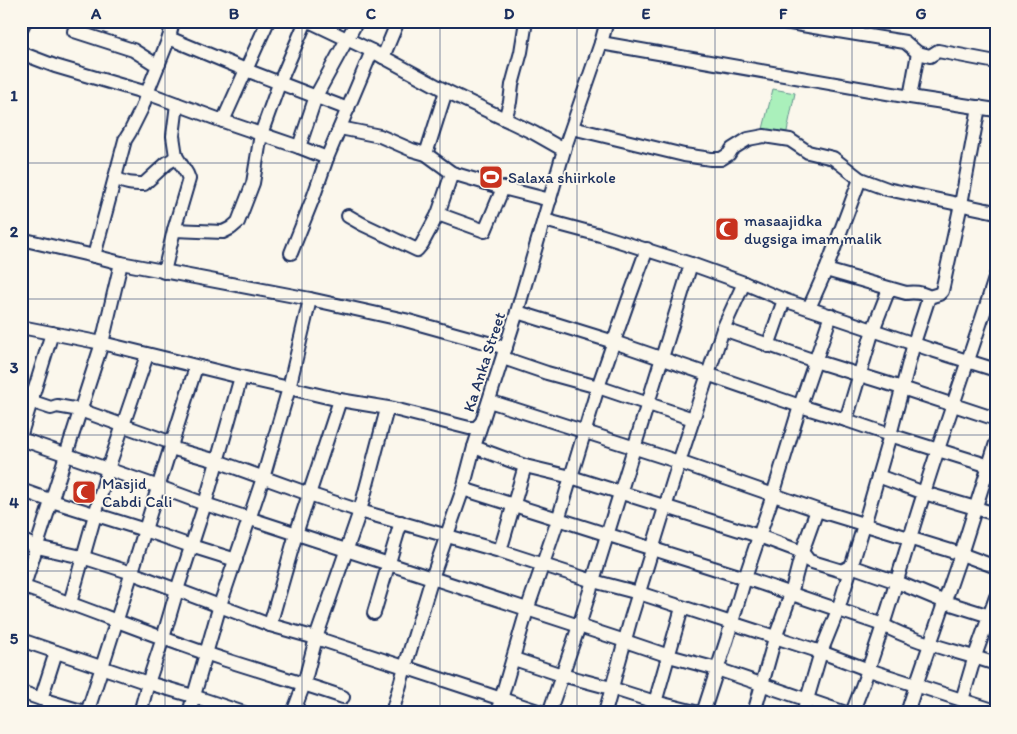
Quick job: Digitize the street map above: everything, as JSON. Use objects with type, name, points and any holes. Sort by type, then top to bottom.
[{"type":"street","points":[[21,29],[25,21]]},
{"type":"street","points":[[94,256],[124,140],[142,108],[169,38],[173,21]]},
{"type":"street","points":[[224,121],[268,21]]},
{"type":"street","points":[[299,147],[316,96],[357,21]]},
{"type":"street","points":[[291,253],[348,109],[398,21]]},
{"type":"street","points":[[505,119],[521,52],[526,21]]},
{"type":"street","name":"Ka Anka Street","points":[[392,713],[404,667],[517,312],[564,150],[607,21]]},
{"type":"street","points":[[174,230],[223,232],[238,222],[253,184],[262,134],[280,84],[311,22],[378,54],[446,91],[564,150]]},
{"type":"street","points":[[784,22],[905,42],[918,53],[930,56],[938,51],[996,62]]},
{"type":"street","points":[[74,31],[133,50],[152,62],[159,64]]},
{"type":"street","points":[[169,38],[280,84],[348,109]]},
{"type":"street","points":[[601,43],[910,97],[996,110]]},
{"type":"street","points":[[21,53],[55,66],[147,93],[327,158]]},
{"type":"street","points":[[910,97],[918,53]]},
{"type":"street","points":[[426,154],[446,91]]},
{"type":"street","points":[[164,272],[188,179],[176,156],[173,136],[177,104]]},
{"type":"street","points":[[928,298],[940,294],[942,291],[979,107]]},
{"type":"street","points":[[340,128],[380,136],[426,154],[452,173],[550,200]]},
{"type":"street","points":[[572,128],[684,155],[711,159],[721,159],[748,139],[764,136],[790,140],[808,152],[833,158],[860,179],[888,188],[996,212]]},
{"type":"street","points":[[115,177],[121,182],[144,184],[176,156]]},
{"type":"street","points":[[348,216],[417,250],[438,214],[452,173]]},
{"type":"street","points":[[809,308],[826,270],[860,179]]},
{"type":"street","points":[[438,214],[485,231],[503,188]]},
{"type":"street","points":[[544,220],[647,249],[744,283],[784,300],[996,370]]},
{"type":"street","points":[[21,239],[121,263],[310,299],[405,320],[504,353],[547,373],[598,387],[693,419]]},
{"type":"street","points":[[497,713],[527,610],[558,520],[598,387],[647,249]]},
{"type":"street","points":[[121,263],[102,343],[22,590],[70,603],[206,653],[343,697]]},
{"type":"street","points":[[549,713],[579,626],[691,264]]},
{"type":"street","points":[[826,270],[889,289],[906,293],[924,294],[928,298]]},
{"type":"street","points":[[852,713],[869,670],[953,405],[991,304],[996,275]]},
{"type":"street","points":[[604,713],[664,507],[723,329],[744,283]]},
{"type":"street","points":[[846,420],[873,330],[889,289]]},
{"type":"street","points":[[804,713],[821,652],[838,610],[864,525],[928,298]]},
{"type":"street","points":[[188,713],[220,606],[263,478],[310,299]]},
{"type":"street","points":[[768,346],[784,300]]},
{"type":"street","points":[[517,312],[614,342],[800,406],[992,467]]},
{"type":"street","points":[[514,659],[562,675],[611,688],[654,707],[701,713],[727,639],[800,406],[831,315]]},
{"type":"street","points":[[21,327],[102,343],[241,378],[433,418],[469,428],[476,428],[483,421]]},
{"type":"street","points":[[723,329],[768,346],[996,419]]},
{"type":"street","points":[[21,434],[27,393],[52,333]]},
{"type":"street","points":[[70,603],[108,469],[147,355]]},
{"type":"street","points":[[21,692],[87,713],[196,367]]},
{"type":"street","points":[[140,713],[205,504],[241,378]]},
{"type":"street","points":[[27,393],[33,402],[51,408],[56,406],[80,410],[172,443]]},
{"type":"street","points":[[270,625],[296,534],[340,400]]},
{"type":"street","points":[[489,401],[679,462],[817,510],[910,538],[996,567]]},
{"type":"street","points":[[293,713],[304,684],[316,638],[360,511],[387,409]]},
{"type":"street","points":[[21,439],[250,519],[669,656],[716,669],[846,713]]},
{"type":"street","points":[[172,443],[174,449],[217,461],[360,511],[639,593],[996,711]]},
{"type":"street","points":[[908,713],[976,507],[992,467],[996,443]]},
{"type":"street","points":[[474,447],[525,466],[570,477],[759,536],[802,552],[809,561],[842,571],[851,566],[897,582],[945,602],[992,616]]},
{"type":"street","points":[[500,551],[525,466]]},
{"type":"street","points":[[878,476],[924,493],[996,514]]},
{"type":"street","points":[[462,489],[745,578],[883,625],[930,644],[975,656],[996,664]]},
{"type":"street","points":[[21,490],[236,560]]},
{"type":"street","points":[[754,713],[775,638],[817,510]]},
{"type":"street","points":[[374,613],[401,522]]},
{"type":"street","points":[[21,540],[132,573],[270,625],[316,638],[544,713]]},
{"type":"street","points":[[962,700],[975,656],[992,616],[996,597]]},
{"type":"street","points":[[654,707],[682,608]]},
{"type":"street","points":[[21,640],[244,713]]},
{"type":"street","points":[[41,699],[56,652]]},
{"type":"green space","points":[[773,89],[795,93],[786,136],[762,133]]},
{"type":"place","name":"Salaxa shiirkole","points":[[491,177]]},
{"type":"place","name":"masaajidka dugsiga imam malik","points":[[727,229]]},
{"type":"place","name":"Masjid Cabdi Cali","points":[[84,492]]}]
